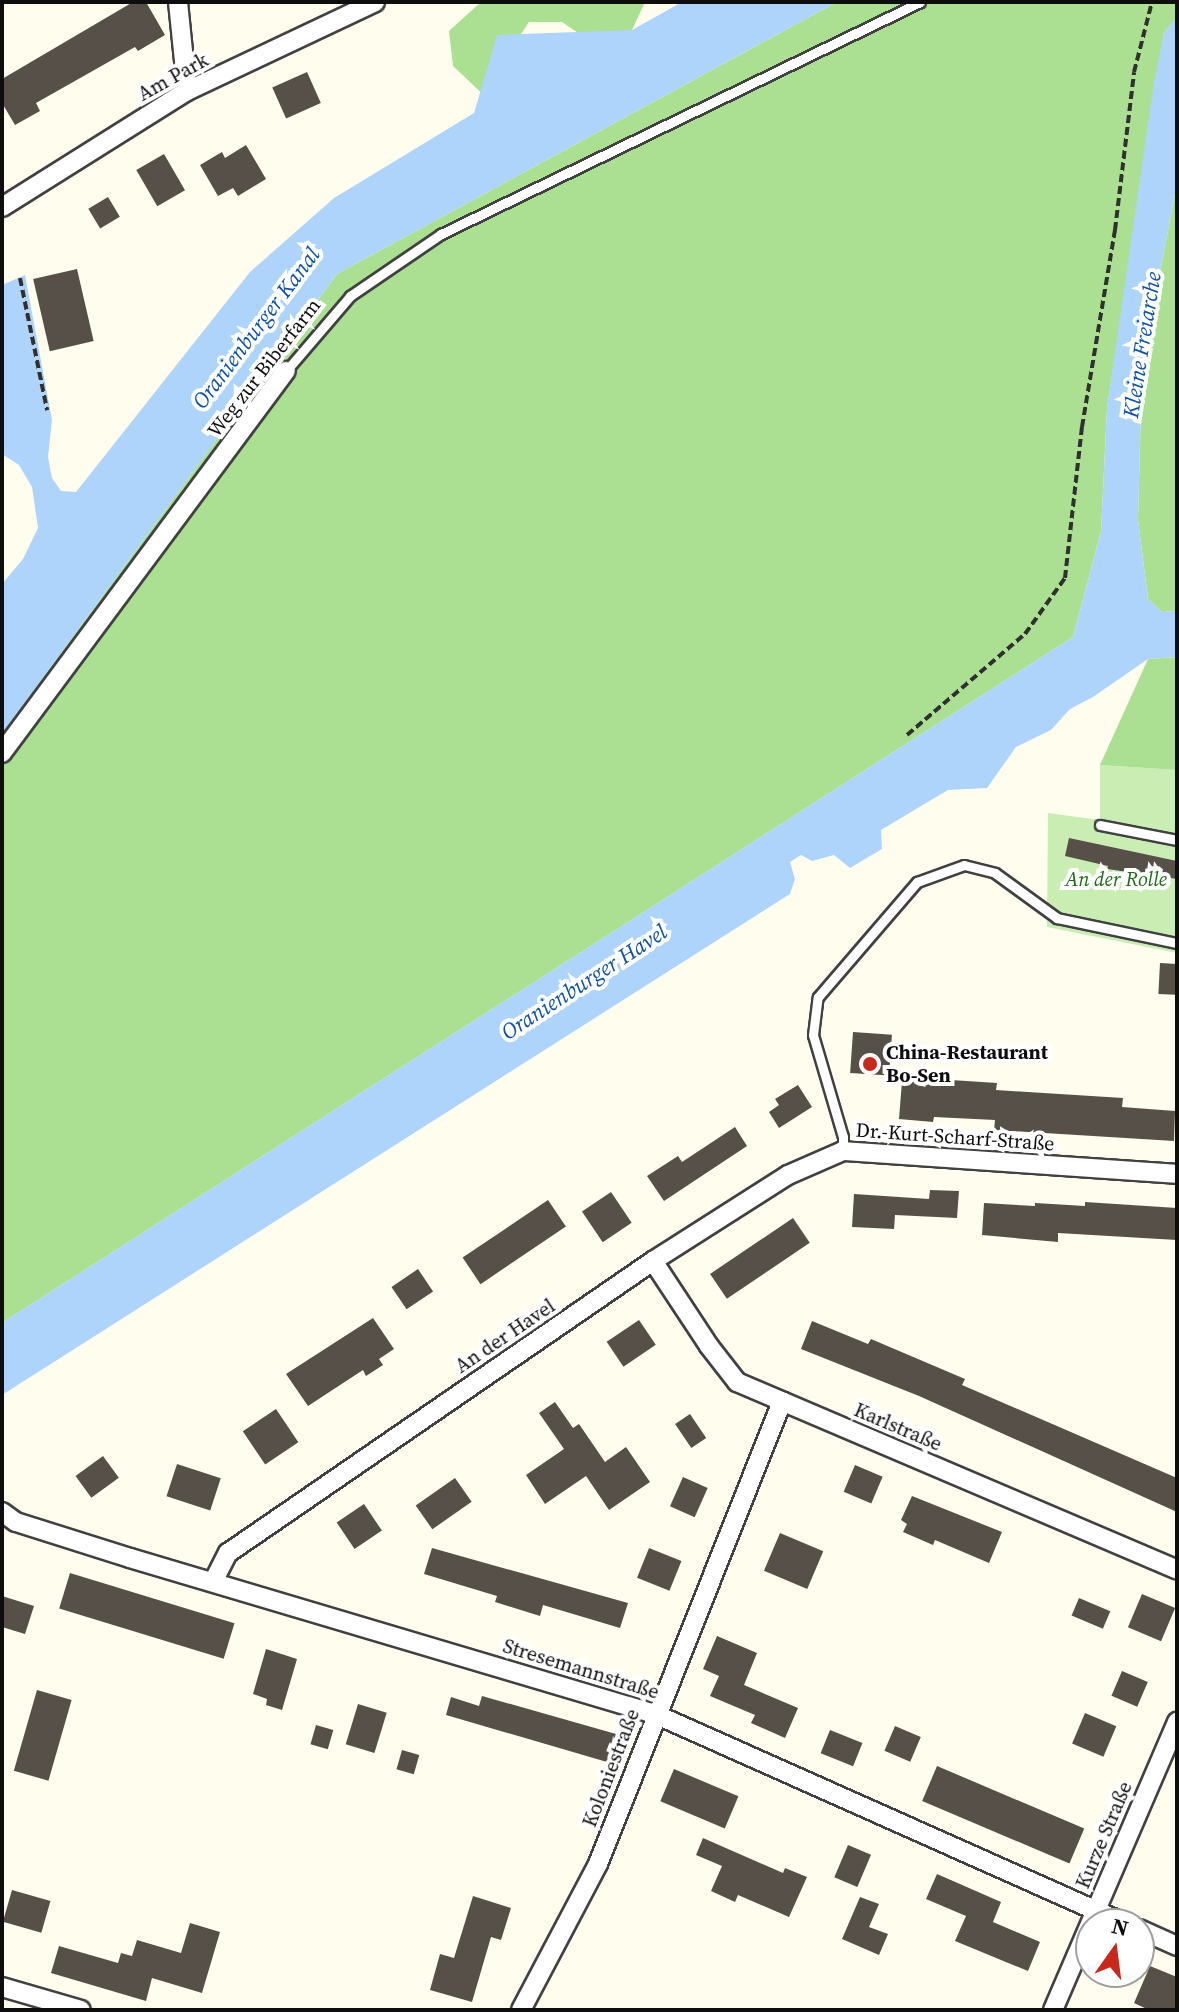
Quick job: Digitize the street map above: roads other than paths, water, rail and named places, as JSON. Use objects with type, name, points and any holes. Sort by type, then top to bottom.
[{"type":"street","points":[[178,2],[187,91]]},
{"type":"street","name":"Am Park","points":[[2,207],[187,91],[375,2]]},
{"type":"street","name":"Weg zur Biberfarm","points":[[2,753],[286,371]]},
{"type":"street","name":"Dr.-Kurt-Scharf-Straße","points":[[843,1151],[1177,1174]]},
{"type":"street","name":"An der Havel","points":[[213,1582],[228,1553],[653,1261],[788,1175],[843,1151]]},
{"type":"street","name":"Karlstraße","points":[[653,1261],[709,1346],[737,1382],[1177,1570]]},
{"type":"street","name":"Koloniestraße","points":[[521,2010],[598,1864],[655,1714],[782,1401]]},
{"type":"street","name":"Stresemannstraße","points":[[2,1512],[16,1522],[655,1714],[1088,1908]]},
{"type":"street","name":"Kurze Straße","points":[[1096,1908],[1177,1722]]},
{"type":"street","points":[[1155,1936],[1177,1946]]},
{"type":"street","name":"Kurze Straße","points":[[1053,2010],[1075,1958]]},
{"type":"street","points":[[2,1987],[81,2010]]},
{"type":"lane","name":"Weg zur Biberfarm","points":[[286,371],[350,296],[441,234],[920,2]]},
{"type":"lane","points":[[1100,825],[1177,840]]},
{"type":"lane","name":"Dr.-Kurt-Scharf-Straße","points":[[843,1151],[843,1137],[813,1035],[818,997],[917,882],[964,865],[995,873],[1057,918],[1177,943]]},
{"type":"water","name":"Oranienburger Kanal","points":[[682,2],[837,2],[337,274],[2,734],[2,584],[23,559],[38,528],[32,487],[19,465],[2,454],[2,285],[25,275],[52,420],[48,457],[52,478],[61,491],[76,492],[250,272],[334,198],[474,113],[497,35],[632,30]]},
{"type":"water","points":[[1177,17],[1177,183],[1142,367],[1138,520],[1148,599],[1162,612],[1177,611],[1177,657],[1148,659],[1070,709],[1051,730],[1016,747],[987,788],[948,790],[881,830],[882,849],[850,868],[834,855],[812,861],[801,855],[790,862],[795,879],[790,894],[2,1395],[2,1323],[1073,637],[1101,531],[1107,408],[1154,82],[1164,33]]},
{"type":"place","name":"China-Restaurant Bo-Sen","points":[[870,1064]]},
{"type":"water label","name":"Kleine Freiarche","points":[[1142,345]]},
{"type":"water label","name":"Oranienburger Havel","points":[[584,982]]},
{"type":"park label","name":"An der Rolle","points":[[1116,879]]}]
